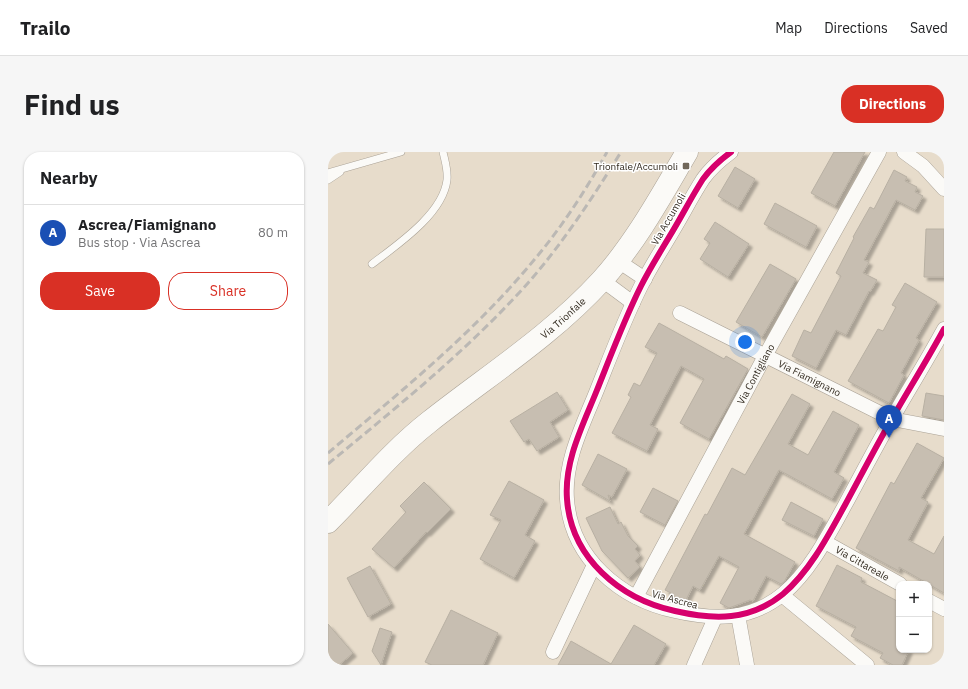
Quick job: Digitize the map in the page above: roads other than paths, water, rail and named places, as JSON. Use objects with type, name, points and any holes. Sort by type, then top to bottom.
[{"type":"main road","name":"Via Trionfale","points":[[328,522],[400,447],[429,422],[541,338],[602,280],[618,261],[648,217],[687,152]]},
{"type":"main road","name":"Via Trionfale","points":[[328,503],[373,465],[400,447]]},
{"type":"street","name":"Via Accumoli","points":[[633,303],[645,279],[703,179],[719,161],[731,152]]},
{"type":"street","name":"Via Contigliano","points":[[636,597],[765,356],[879,152]]},
{"type":"street","points":[[904,152],[923,166],[944,189]]},
{"type":"street","points":[[618,261],[645,279]]},
{"type":"street","points":[[602,280],[633,303]]},
{"type":"street","name":"Via Ascrea","points":[[633,303],[574,446],[568,468],[566,499],[579,543],[594,565],[614,584],[636,597],[669,610],[715,618],[738,615],[760,608],[782,595],[800,575],[825,542],[892,419]]},
{"type":"street","name":"Via Fiamignano","points":[[680,314],[892,419],[944,429]]},
{"type":"street","points":[[892,419],[944,329]]},
{"type":"street","name":"Via Cittareale","points":[[825,542],[896,582]]},
{"type":"street","points":[[553,652],[594,565]]},
{"type":"street","points":[[782,595],[867,665]]},
{"type":"street","points":[[932,603],[944,609]]},
{"type":"street","points":[[738,615],[747,665]]},
{"type":"street","points":[[694,665],[715,618]]},
{"type":"lane","points":[[328,173],[401,152]]},
{"type":"lane","points":[[372,264],[416,229],[435,206],[445,188],[447,180],[443,152]]},
{"type":"lane","points":[[328,180],[343,169]]},
{"type":"railway","points":[[328,453],[436,361],[511,287],[564,221],[591,180],[607,152]]},
{"type":"railway","points":[[328,464],[457,355],[505,308],[541,268],[565,236],[621,152]]},
{"type":"place","name":"Trionfale/Accumoli","points":[[686,166]]},
{"type":"place","name":"Ascrea/Fiamignano","points":[[889,438]]}]
